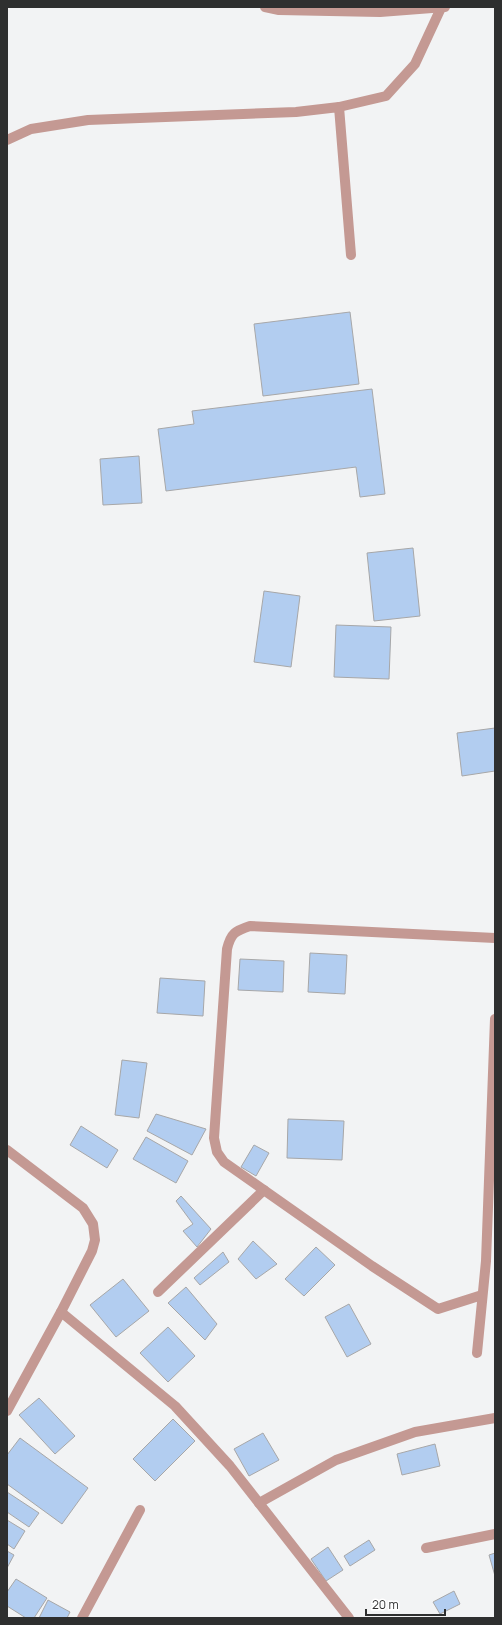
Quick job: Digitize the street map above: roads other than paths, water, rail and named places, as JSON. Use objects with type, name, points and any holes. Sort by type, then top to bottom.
[{"type":"street","points":[[265,7],[279,10],[380,12],[443,7]]},
{"type":"street","points":[[7,140],[30,129],[88,120],[296,112],[339,107],[386,96],[415,64],[443,7]]},
{"type":"street","points":[[339,107],[351,255]]},
{"type":"street","points":[[482,1296],[438,1309],[372,1266],[224,1162],[217,1152],[214,1138],[227,949],[229,940],[236,931],[250,926],[495,938]]},
{"type":"street","points":[[477,1353],[482,1296],[490,1260],[495,1019]]},
{"type":"street","points":[[7,1150],[82,1208],[93,1224],[95,1240],[92,1251],[61,1312],[7,1410]]},
{"type":"street","points":[[158,1292],[264,1190]]},
{"type":"street","points":[[61,1312],[175,1406],[230,1466],[349,1618]]},
{"type":"street","points":[[260,1503],[336,1460],[415,1432],[495,1418]]},
{"type":"street","points":[[82,1618],[140,1510]]},
{"type":"street","points":[[426,1548],[495,1534]]}]
